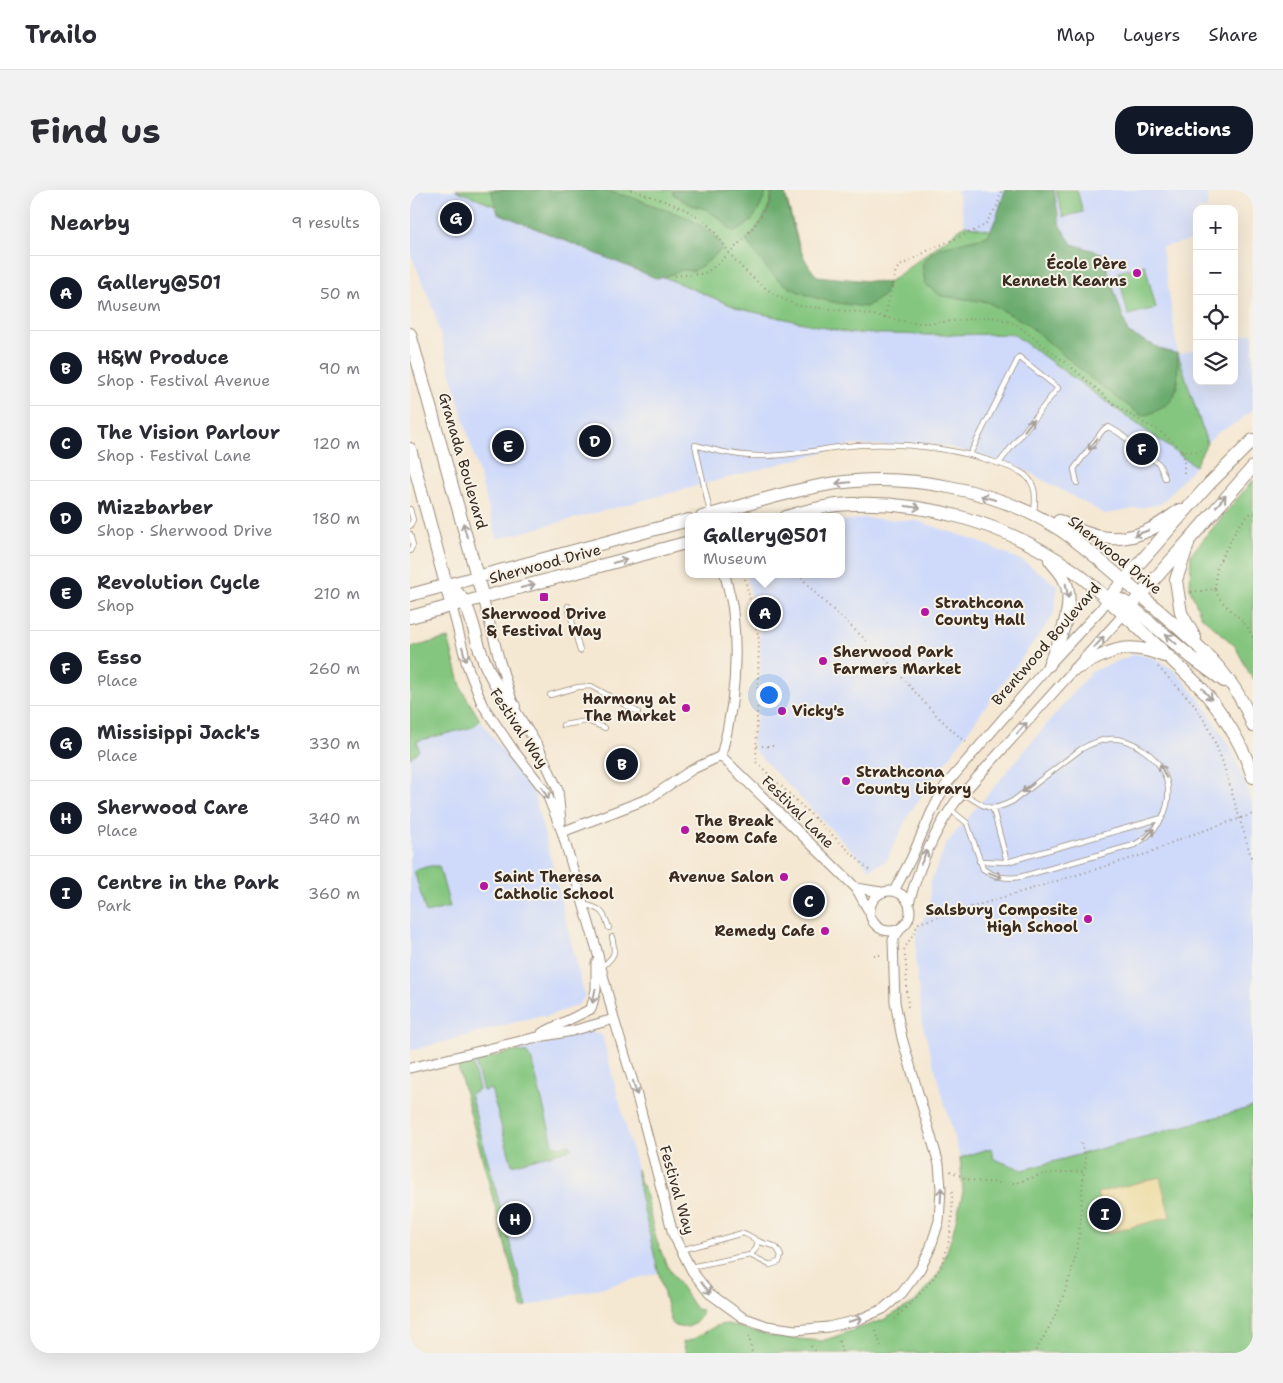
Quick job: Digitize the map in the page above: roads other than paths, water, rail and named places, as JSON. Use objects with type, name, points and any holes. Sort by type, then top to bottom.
[{"type":"main road","name":"Granada Boulevard","points":[[410,334],[483,598]]},
{"type":"main road","name":"Brentwood Boulevard","points":[[1108,600],[1196,498],[1253,440]]},
{"type":"main road","points":[[410,448],[452,607]]},
{"type":"main road","points":[[1128,610],[1253,467]]},
{"type":"main road","name":"Sherwood Drive","points":[[718,513],[797,491],[831,484],[891,481],[948,487],[992,498],[1033,515],[1062,531],[1124,580],[1199,646],[1217,665],[1248,711],[1253,726]]},
{"type":"main road","points":[[1033,515],[1059,520],[1088,535],[1097,537],[1127,537],[1151,529],[1196,498]]},
{"type":"main road","points":[[804,513],[835,506],[865,504],[898,505],[930,510],[989,526],[1042,550],[1075,572],[1108,600],[1128,610],[1236,691]]},
{"type":"main road","name":"Sherwood Drive","points":[[410,595],[685,521]]},
{"type":"main road","points":[[1191,536],[1176,580],[1177,594],[1181,613],[1199,646]]},
{"type":"main road","name":"Sherwood Drive","points":[[410,618],[685,543]]},
{"type":"main road","points":[[1042,550],[1064,578],[1069,592],[1068,610],[1049,664]]},
{"type":"main road","points":[[446,585],[454,590],[464,603],[491,678],[501,694],[514,706]]},
{"type":"main road","points":[[1128,610],[1213,702],[1234,735],[1253,777]]},
{"type":"main road","points":[[1075,669],[1100,656],[1128,648],[1148,649],[1173,660]]},
{"type":"street","points":[[562,832],[650,798],[694,769],[721,756],[727,735],[735,670],[733,610],[725,578]]},
{"type":"street","name":"Festival Way","points":[[483,598],[514,706],[539,748],[558,790],[562,832]]},
{"type":"street","name":"Brentwood Boulevard","points":[[894,891],[945,786],[1049,664],[1108,600]]},
{"type":"street","name":"Festival Way","points":[[452,607],[467,666],[482,704],[514,751],[546,792],[562,832],[596,947],[673,1234],[690,1267],[709,1293],[742,1318],[767,1326],[795,1330],[828,1327],[858,1320],[883,1309],[902,1293],[920,1268],[930,1249],[939,1221],[942,1189],[939,1164],[902,1038],[895,1002],[893,940],[901,928]]},
{"type":"street","points":[[881,892],[872,901],[870,913],[875,924],[887,931],[901,928],[909,917],[909,903],[921,864],[936,830],[950,810],[963,793],[1128,610]]},
{"type":"street","name":"Festival Lane","points":[[721,756],[856,888],[870,913]]},
{"type":"street","points":[[856,888],[881,892],[894,891],[900,893],[909,903]]},
{"type":"street","points":[[532,1038],[591,1009],[596,990],[596,947]]},
{"type":"street","points":[[410,1068],[532,1038],[572,1031],[614,1019]]},
{"type":"lane","points":[[970,454],[1019,357],[1058,388],[999,463]]},
{"type":"lane","points":[[1077,483],[1074,468],[1103,430],[1109,427],[1158,464],[1165,478]]},
{"type":"lane","points":[[706,513],[695,446],[718,452],[758,456],[791,455],[859,445],[930,447],[970,454],[999,463],[1026,476],[1036,494],[1033,515]]},
{"type":"lane","points":[[410,510],[413,520],[410,526]]},
{"type":"lane","points":[[410,534],[413,545],[410,551]]},
{"type":"lane","points":[[568,606],[580,651]]},
{"type":"lane","points":[[550,695],[578,687],[591,686],[638,712]]},
{"type":"lane","points":[[563,725],[587,721],[605,728]]},
{"type":"lane","points":[[950,810],[967,822],[983,869],[998,877],[1020,877],[1134,845],[1144,839],[1162,818],[1168,801],[1169,787],[1166,773],[1158,761],[1137,746],[1123,740],[1112,739],[1092,743],[1081,749],[1013,801],[993,809]]},
{"type":"lane","points":[[963,793],[993,809],[1007,862]]},
{"type":"lane","points":[[979,861],[1007,862],[1162,818]]},
{"type":"lane","points":[[583,904],[598,908],[606,916],[609,928]]},
{"type":"lane","points":[[601,968],[612,959],[615,950],[612,937]]},
{"type":"lane","points":[[681,1250],[743,1233],[752,1236],[758,1241],[773,1245],[778,1249],[781,1256],[779,1262],[770,1265],[750,1256],[690,1267]]},
{"type":"lane","points":[[750,1256],[756,1249],[758,1241]]},
{"type":"place","name":"Missisippi Jack's","points":[[456,218]]},
{"type":"place","name":"École Père Kenneth Kearns","points":[[1137,273]]},
{"type":"place","name":"Mizzbarber","points":[[595,441]]},
{"type":"place","name":"Revolution Cycle","points":[[508,446]]},
{"type":"place","name":"Esso","points":[[1142,449]]},
{"type":"place","name":"Sherwood Drive & Festival Way","points":[[544,597]]},
{"type":"place","name":"Strathcona County Hall","points":[[925,612]]},
{"type":"place","name":"Gallery@501","points":[[765,613]]},
{"type":"place","name":"Sherwood Park Farmers Market","points":[[823,661]]},
{"type":"place","name":"Harmony at The Market","points":[[686,708]]},
{"type":"place","name":"Vicky's","points":[[782,711]]},
{"type":"place","name":"H&W Produce","points":[[622,764]]},
{"type":"place","name":"Strathcona County Library","points":[[846,781]]},
{"type":"place","name":"The Break Room Cafe","points":[[685,830]]},
{"type":"place","name":"Avenue Salon","points":[[784,877]]},
{"type":"place","name":"Saint Theresa Catholic School","points":[[484,886]]},
{"type":"place","name":"The Vision Parlour","points":[[809,901]]},
{"type":"place","name":"Salsbury Composite High School","points":[[1088,919]]},
{"type":"place","name":"Remedy Cafe","points":[[825,931]]},
{"type":"place","name":"Centre in the Park","points":[[1105,1214]]},
{"type":"place","name":"Sherwood Care","points":[[515,1219]]}]
